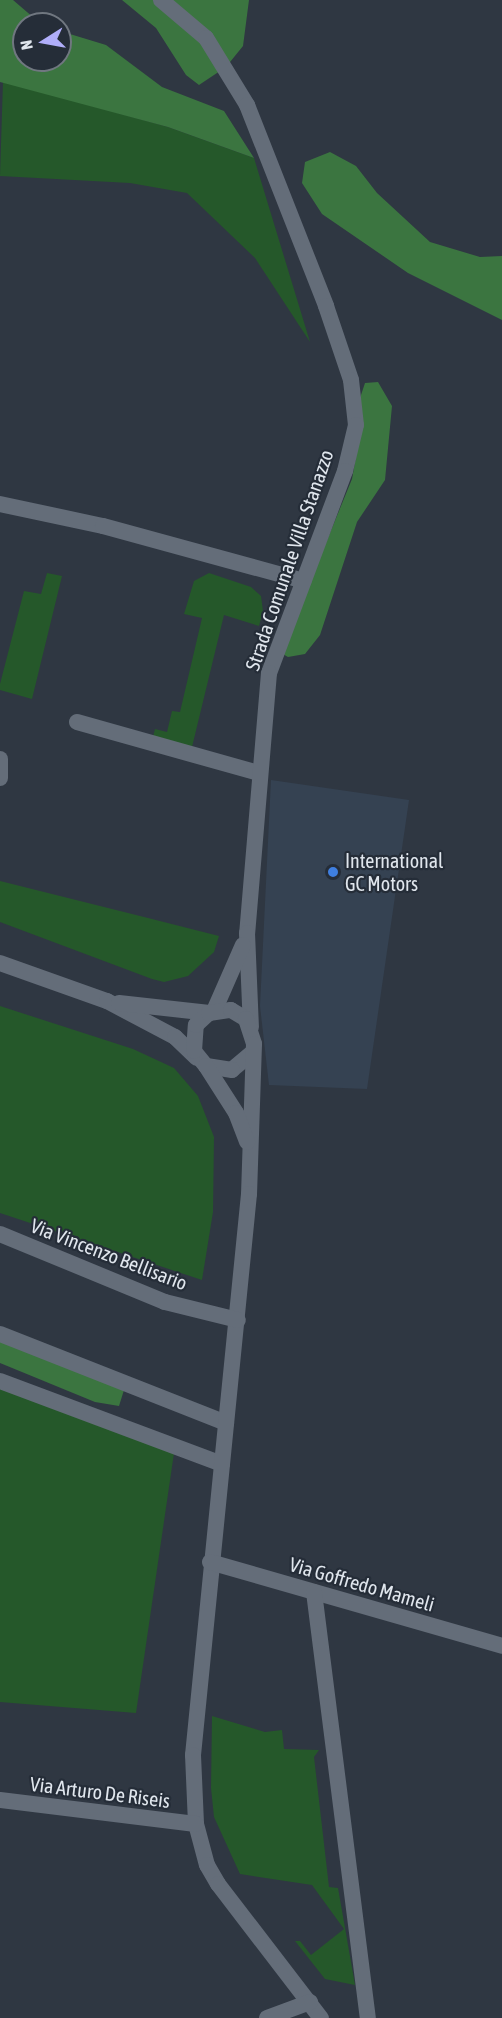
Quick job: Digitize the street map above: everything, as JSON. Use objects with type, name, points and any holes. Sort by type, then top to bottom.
[{"type":"street","name":"Strada Comunale Villa Stanazzo","points":[[161,0],[206,38],[247,105],[351,380],[356,424],[345,471],[269,673],[247,933],[251,1027]]},
{"type":"street","points":[[0,504],[103,526],[304,581]]},
{"type":"street","points":[[77,722],[259,773]]},
{"type":"street","points":[[0,759],[0,778]]},
{"type":"street","name":"Strada Comunale Villa Stanazzo","points":[[211,1012],[247,933]]},
{"type":"street","points":[[0,963],[106,1001],[175,1037],[202,1062],[236,1113],[250,1151]]},
{"type":"street","points":[[106,1001],[239,1014],[251,1027],[250,1151],[238,1320],[210,1562],[194,1755],[196,1824],[207,1865],[218,1884],[321,2018]]},
{"type":"street","points":[[202,1062],[193,1033],[211,1012]]},
{"type":"street","points":[[202,1062],[232,1070],[252,1053]]},
{"type":"street","name":"Via Vincenzo Bellisario","points":[[0,1234],[165,1302],[238,1320]]},
{"type":"street","points":[[0,1334],[226,1423]]},
{"type":"street","points":[[0,1381],[222,1464]]},
{"type":"street","name":"Via Goffredo Mameli","points":[[210,1562],[502,1646]]},
{"type":"street","points":[[314,1592],[368,2018]]},
{"type":"street","name":"Via Arturo De Riseis","points":[[0,1800],[196,1824]]},
{"type":"street","points":[[267,2018],[310,2002]]},
{"type":"shaded area","name":"International GC Motors","points":[[271,780],[409,800],[367,1089],[269,1085],[260,1006]]},
{"type":"green space","points":[[0,0],[13,0],[27,12],[12,12],[12,72],[72,72],[72,35],[106,45],[162,87],[224,111],[254,158],[168,127],[0,82]]},
{"type":"green space","points":[[122,0],[249,0],[243,46],[226,67],[199,85],[186,75],[156,28]]},
{"type":"green space","points":[[3,81],[168,127],[254,158],[310,342],[255,258],[187,193],[130,183],[0,176]]},
{"type":"green space","points":[[330,152],[356,166],[377,193],[430,242],[480,257],[502,256],[502,320],[408,273],[322,214],[302,183],[305,162]]},
{"type":"green space","points":[[378,382],[392,406],[385,480],[357,522],[320,635],[305,654],[288,657],[281,653],[352,479],[359,440],[361,395],[365,383]]},
{"type":"green space","points":[[47,573],[62,576],[32,699],[0,690],[0,684],[24,591],[41,594]]},
{"type":"green space","points":[[209,573],[251,587],[261,596],[263,611],[259,626],[224,615],[192,747],[153,737],[155,729],[167,732],[172,711],[180,712],[202,618],[184,614],[194,581]]},
{"type":"green space","points":[[0,881],[219,936],[214,952],[188,976],[164,982],[152,979],[0,922]]},
{"type":"green space","points":[[0,1006],[133,1049],[174,1068],[198,1096],[214,1137],[213,1212],[202,1280],[0,1213]]},
{"type":"green space","points":[[0,1334],[124,1390],[119,1406],[95,1402],[0,1363]]},
{"type":"green space","points":[[0,1387],[174,1453],[136,1713],[0,1702]]},
{"type":"green space","points":[[212,1716],[265,1732],[282,1730],[284,1749],[319,1750],[314,1757],[329,1887],[338,1888],[355,1985],[325,1979],[295,1941],[300,1941],[311,1955],[344,1929],[312,1885],[240,1874],[214,1817],[211,1788]]},
{"type":"place","name":"International GC Motors","points":[[333,872]]}]
